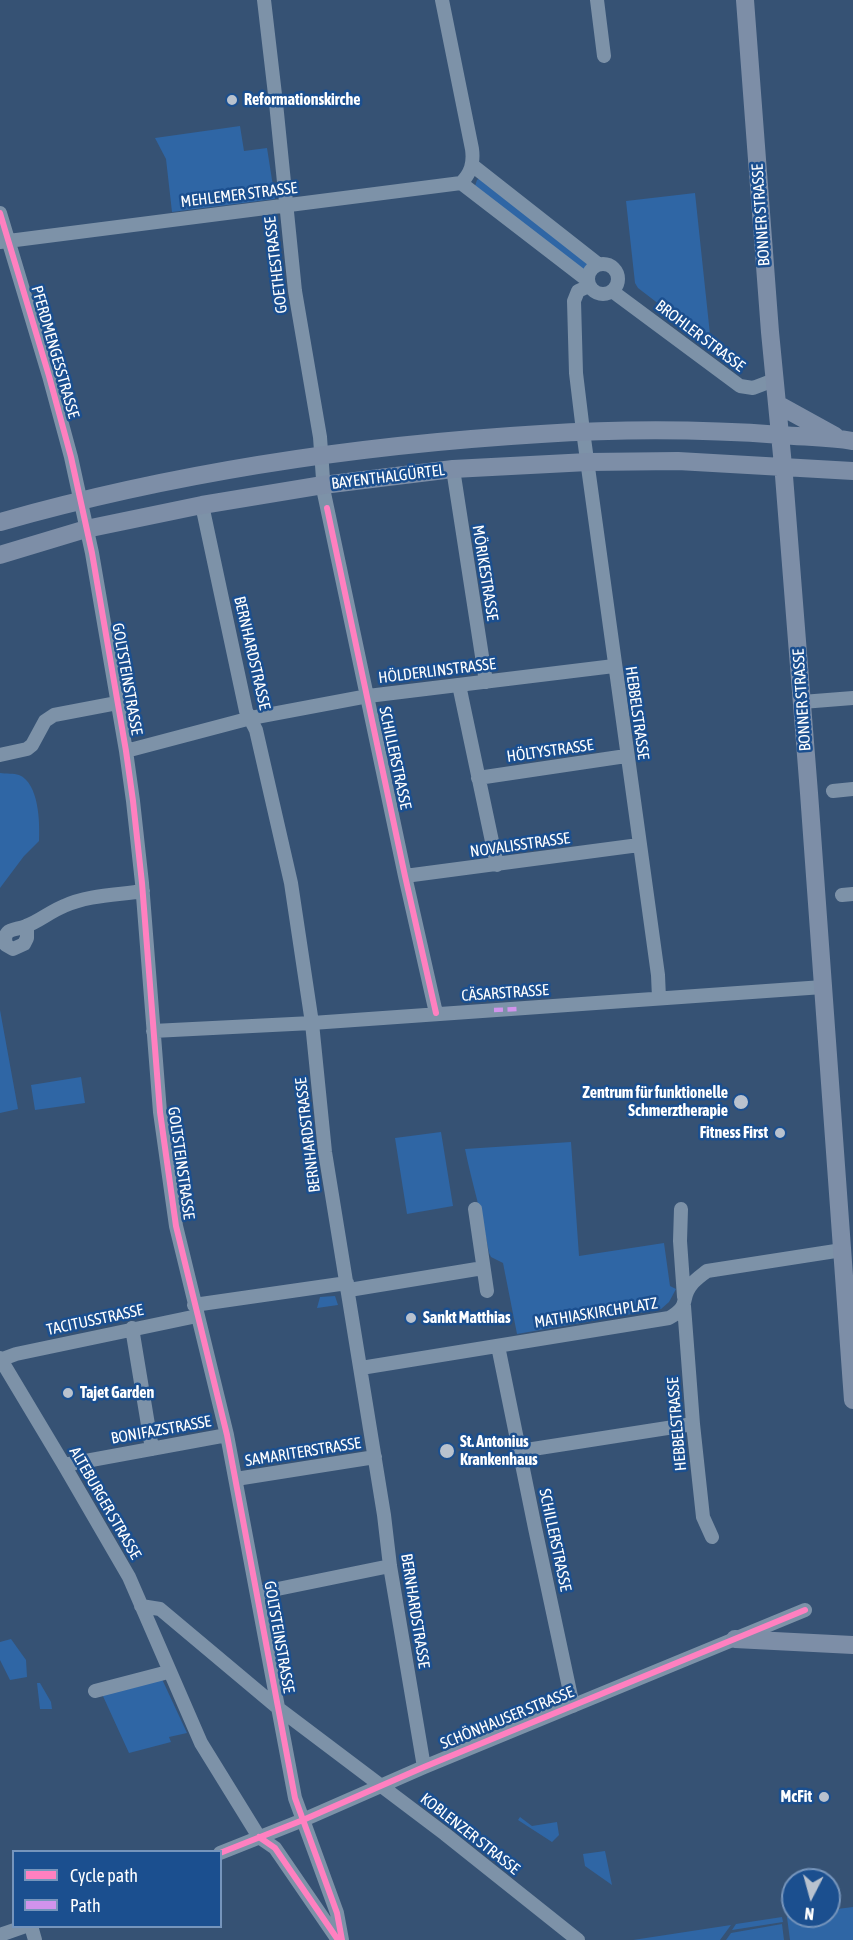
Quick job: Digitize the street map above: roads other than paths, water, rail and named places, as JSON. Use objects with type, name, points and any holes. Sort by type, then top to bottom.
[{"type":"main road","name":"BONNER STRASSE","points":[[745,0],[802,702],[853,1400]]},
{"type":"main road","points":[[750,432],[773,413],[776,394],[848,440]]},
{"type":"main road","points":[[642,430],[638,447],[643,461]]},
{"type":"main road","name":"BAYENTHALGÜRTEL","points":[[0,522],[80,501],[197,475],[321,454],[434,442],[582,431],[642,430],[750,432],[848,440]]},
{"type":"main road","name":"BAYENTHALGÜRTEL","points":[[0,555],[86,529],[202,505],[323,485],[453,469],[643,461],[853,471]]},
{"type":"main road","name":"SCHÖNHAUSER STRASSE","points":[[735,1639],[853,1645]]},
{"type":"street","name":"GOETHESTRASSE","points":[[264,0],[296,301],[321,454]]},
{"type":"street","points":[[442,0],[472,149],[472,165],[468,176],[461,183],[599,294],[612,291],[617,285],[618,277],[615,269],[607,264],[598,264],[590,270],[588,283]]},
{"type":"street","points":[[597,0],[604,56]]},
{"type":"street","points":[[472,165],[598,264]]},
{"type":"street","name":"MEHLEMER STRASSE","points":[[4,242],[461,183]]},
{"type":"street","name":"PFERDMENGESSTRASSE","points":[[0,213],[4,242],[49,376],[80,501]]},
{"type":"street","name":"HEBBELSTRASSE","points":[[588,283],[578,291],[574,301],[576,373],[626,756],[658,975],[659,998]]},
{"type":"street","name":"BROHLER STRASSE","points":[[612,291],[733,381],[746,388],[776,394]]},
{"type":"street","name":"SCHILLERSTRASSE","points":[[321,454],[323,485],[436,1013]]},
{"type":"street","name":"MÖRIKESTRASSE","points":[[453,469],[486,682]]},
{"type":"street","name":"GOLTSTEINSTRASSE","points":[[80,501],[126,751],[143,891],[160,1112],[170,1192],[183,1258],[227,1435],[295,1798],[303,1820]]},
{"type":"street","name":"BERNHARDSTRASSE","points":[[202,505],[246,711],[256,730],[291,883],[312,1023],[325,1152],[424,1767]]},
{"type":"street","name":"HÖLDERLINSTRASSE","points":[[126,751],[251,718],[368,696],[614,666]]},
{"type":"street","points":[[459,685],[497,865]]},
{"type":"street","points":[[802,702],[853,698]]},
{"type":"street","points":[[0,755],[32,745],[45,721],[54,715],[117,703]]},
{"type":"street","name":"HÖLTYSTRASSE","points":[[478,778],[626,756]]},
{"type":"street","points":[[833,791],[853,789]]},
{"type":"street","name":"NOVALISSTRASSE","points":[[405,876],[639,845]]},
{"type":"street","points":[[27,926],[73,902],[143,891]]},
{"type":"street","name":"CÄSARSTRASSE","points":[[153,1031],[312,1023],[823,987]]},
{"type":"street","points":[[476,1209],[487,1291]]},
{"type":"street","points":[[681,1209],[684,1303]]},
{"type":"street","points":[[682,1254],[694,1266],[707,1271],[842,1250]]},
{"type":"street","points":[[348,1287],[483,1268]]},
{"type":"street","name":"MATHIASKIRCHPLATZ","points":[[361,1368],[669,1318],[679,1313],[691,1284],[707,1271]]},
{"type":"street","name":"TACITUSSTRASSE","points":[[0,1359],[132,1328],[196,1310],[348,1287]]},
{"type":"street","name":"HEBBELSTRASSE","points":[[684,1303],[703,1517],[712,1537]]},
{"type":"street","points":[[132,1328],[152,1449]]},
{"type":"street","name":"SCHILLERSTRASSE","points":[[498,1346],[573,1706]]},
{"type":"street","name":"ALTEBURGER STRASSE","points":[[0,1359],[129,1577],[168,1672],[201,1743],[259,1837],[275,1848],[340,1940]]},
{"type":"street","points":[[520,1451],[693,1424]]},
{"type":"street","name":"BONIFAZSTRASSE","points":[[64,1465],[227,1435]]},
{"type":"street","name":"SAMARITERSTRASSE","points":[[236,1479],[375,1457]]},
{"type":"street","points":[[258,1593],[390,1566]]},
{"type":"street","name":"KOBLENZER STRASSE","points":[[141,1606],[160,1609],[278,1708],[383,1786],[578,1940]]},
{"type":"street","name":"SCHÖNHAUSER STRASSE","points":[[222,1852],[805,1610]]},
{"type":"street","points":[[95,1691],[168,1672]]},
{"type":"street","name":"ALTEBURGER STRASSE","points":[[303,1820],[337,1914],[340,1940]]},
{"type":"street","points":[[0,1935],[20,1928]]},
{"type":"place","name":"Reformationskirche","points":[[232,100]]},
{"type":"place","name":"Zentrum für funktionelle Schmerztherapie","points":[[741,1102]]},
{"type":"place","name":"Fitness First","points":[[780,1133]]},
{"type":"place","name":"Sankt Matthias","points":[[411,1318]]},
{"type":"place","name":"Tajet Garden","points":[[68,1393]]},
{"type":"place","name":"St. Antonius Krankenhaus","points":[[447,1451]]},
{"type":"place","name":"McFit","points":[[824,1797]]}]
